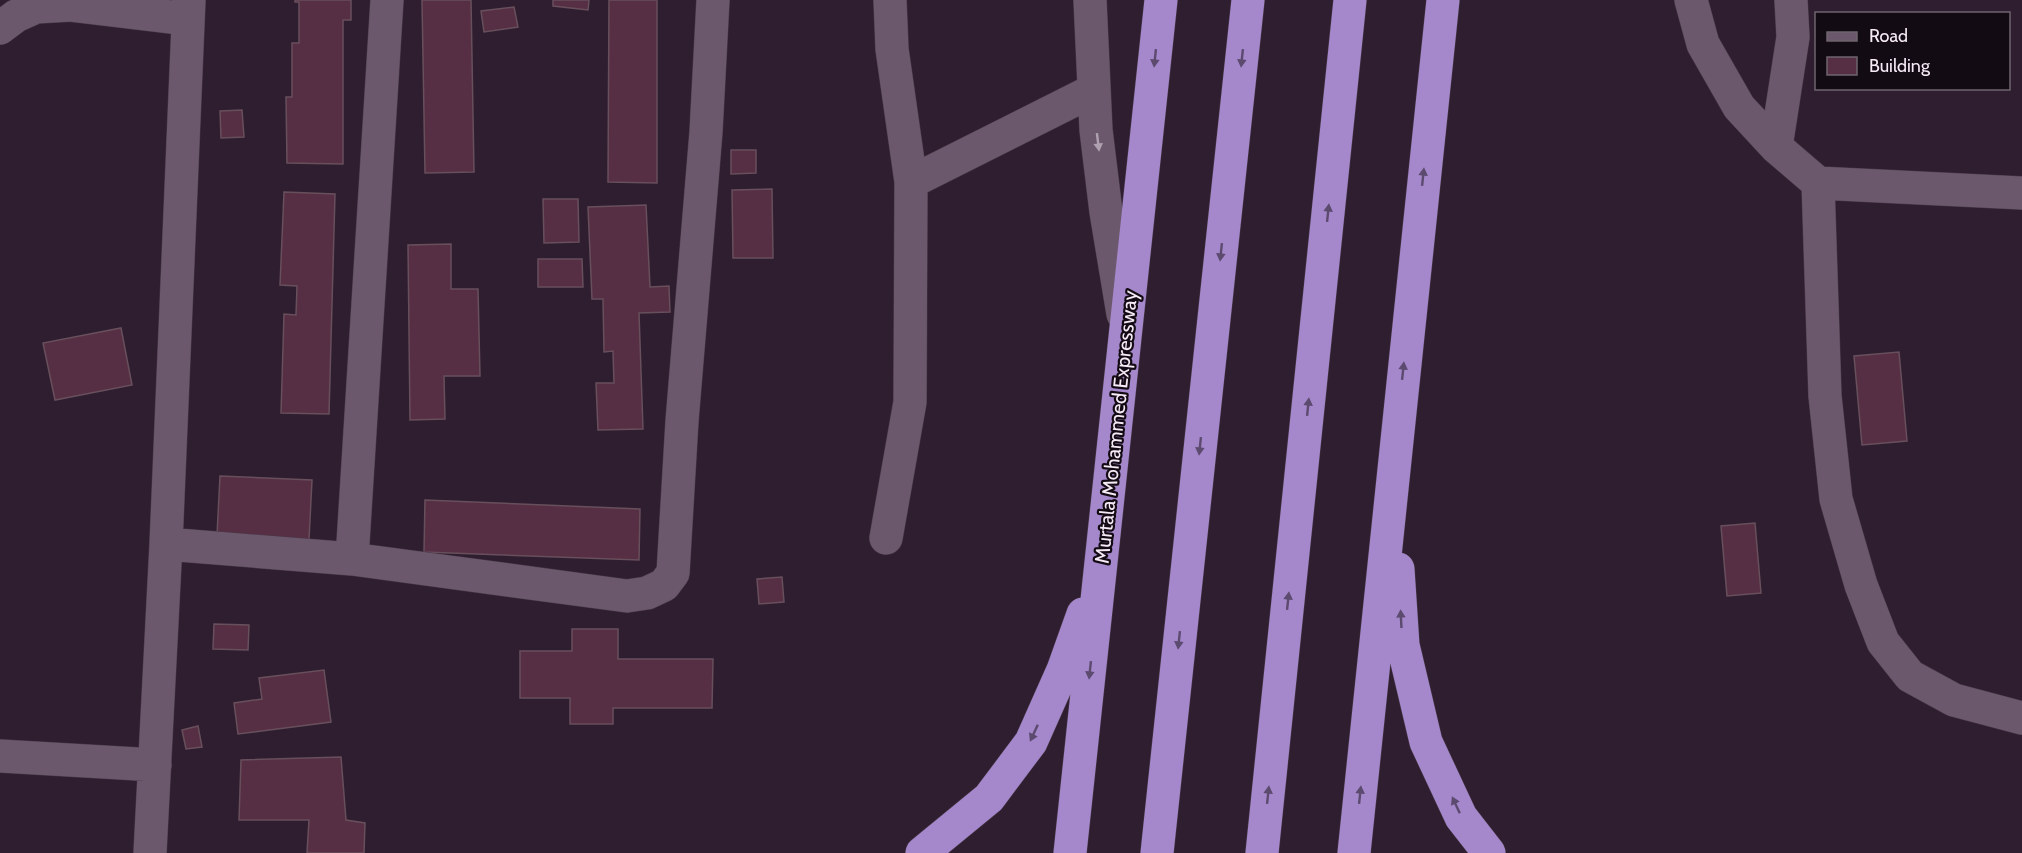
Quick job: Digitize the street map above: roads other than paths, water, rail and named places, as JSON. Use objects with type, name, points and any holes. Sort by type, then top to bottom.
[{"type":"highway","name":"Murtala Mohammed Expressway","points":[[1070,853],[1161,0]]},
{"type":"highway","points":[[1157,853],[1248,0]]},
{"type":"highway","points":[[1262,853],[1350,0]]},
{"type":"highway","points":[[1354,853],[1398,412],[1443,0]]},
{"type":"highway","points":[[1398,412],[1396,541],[1403,645],[1426,742],[1461,817],[1489,853]]},
{"type":"highway","points":[[922,853],[988,798],[1031,742],[1063,669],[1090,593],[1108,498]]},
{"type":"street","points":[[352,559],[387,0]]},
{"type":"street","points":[[166,544],[352,559],[627,596],[647,593],[664,585],[673,573],[682,421],[706,132],[713,0]]},
{"type":"street","points":[[886,538],[910,402],[911,182],[892,49],[890,0]]},
{"type":"street","points":[[1090,0],[1096,130],[1106,212],[1126,332]]},
{"type":"street","points":[[1691,0],[1703,44],[1739,107],[1776,147],[1818,183],[2022,193]]},
{"type":"street","points":[[1776,147],[1792,37],[1791,0]]},
{"type":"street","points":[[0,28],[16,16],[36,7],[71,5],[188,9],[166,544],[150,853]]},
{"type":"street","points":[[911,182],[1094,90]]},
{"type":"street","points":[[1818,183],[1826,407],[1836,499],[1861,585],[1883,642],[1910,676],[1954,700],[2022,718]]},
{"type":"street","points":[[0,756],[155,765]]}]
